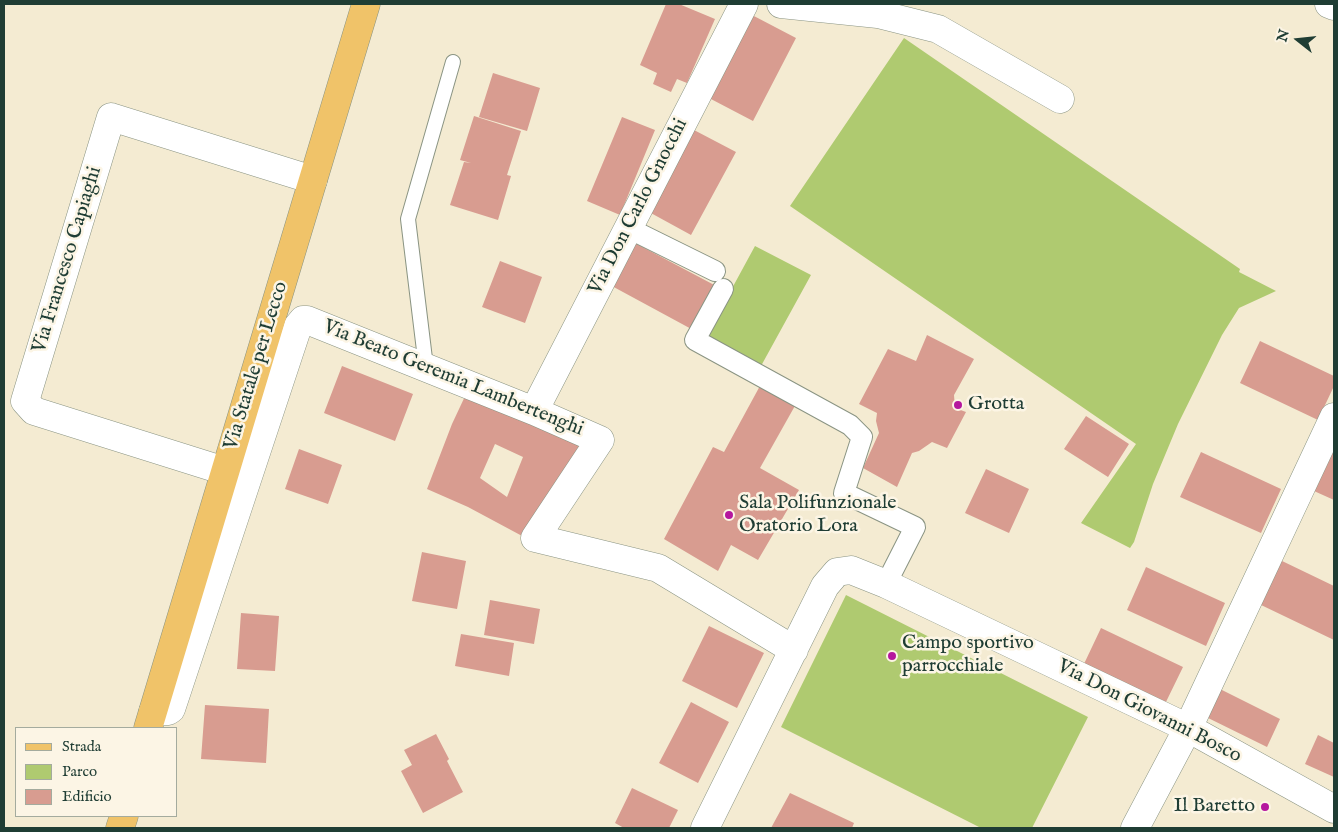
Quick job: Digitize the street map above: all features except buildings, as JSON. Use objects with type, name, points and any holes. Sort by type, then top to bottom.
[{"type":"main road","name":"Via Statale per Lecco","points":[[150,720],[366,4]]},
{"type":"street","name":"Via Don Carlo Gnocchi","points":[[534,411],[744,4]]},
{"type":"street","points":[[781,4],[878,14],[938,29],[1060,99]]},
{"type":"street","points":[[1329,4],[1334,6]]},
{"type":"street","name":"Via Francesco Capiaghi","points":[[225,471],[34,411],[25,401],[111,117],[313,180]]},
{"type":"street","points":[[628,228],[719,280],[695,340],[850,425],[862,437],[844,493],[915,527],[886,584]]},
{"type":"street","name":"Via Beato Geremia Lambertenghi","points":[[150,720],[171,709],[298,326],[303,320],[311,320],[600,440],[535,538],[658,568],[794,650]]},
{"type":"street","points":[[1135,828],[1188,728],[1334,417]]},
{"type":"street","name":"Via Don Giovanni Bosco","points":[[794,650],[825,586],[837,572],[851,570],[886,584],[1188,728],[1334,809]]},
{"type":"street","points":[[705,828],[794,650]]},
{"type":"lane","points":[[426,367],[408,219],[453,62]]},
{"type":"green space","points":[[904,38],[1240,269],[1239,272],[1276,291],[1239,308],[1222,335],[1178,424],[1153,484],[1134,542],[1130,548],[1081,523],[1136,444],[790,206]]},
{"type":"green space","points":[[755,246],[811,275],[761,366],[705,338]]},
{"type":"green space","name":"Campo sportivo parrocchiale","points":[[846,595],[1088,717],[1032,828],[981,828],[781,727]]},
{"type":"place","name":"Grotta","points":[[958,405]]},
{"type":"place","name":"Sala Polifunzionale Oratorio Lora","points":[[729,515]]},
{"type":"place","name":"Campo sportivo parrocchiale","points":[[892,656]]},
{"type":"place","name":"Il Baretto","points":[[1265,807]]}]
